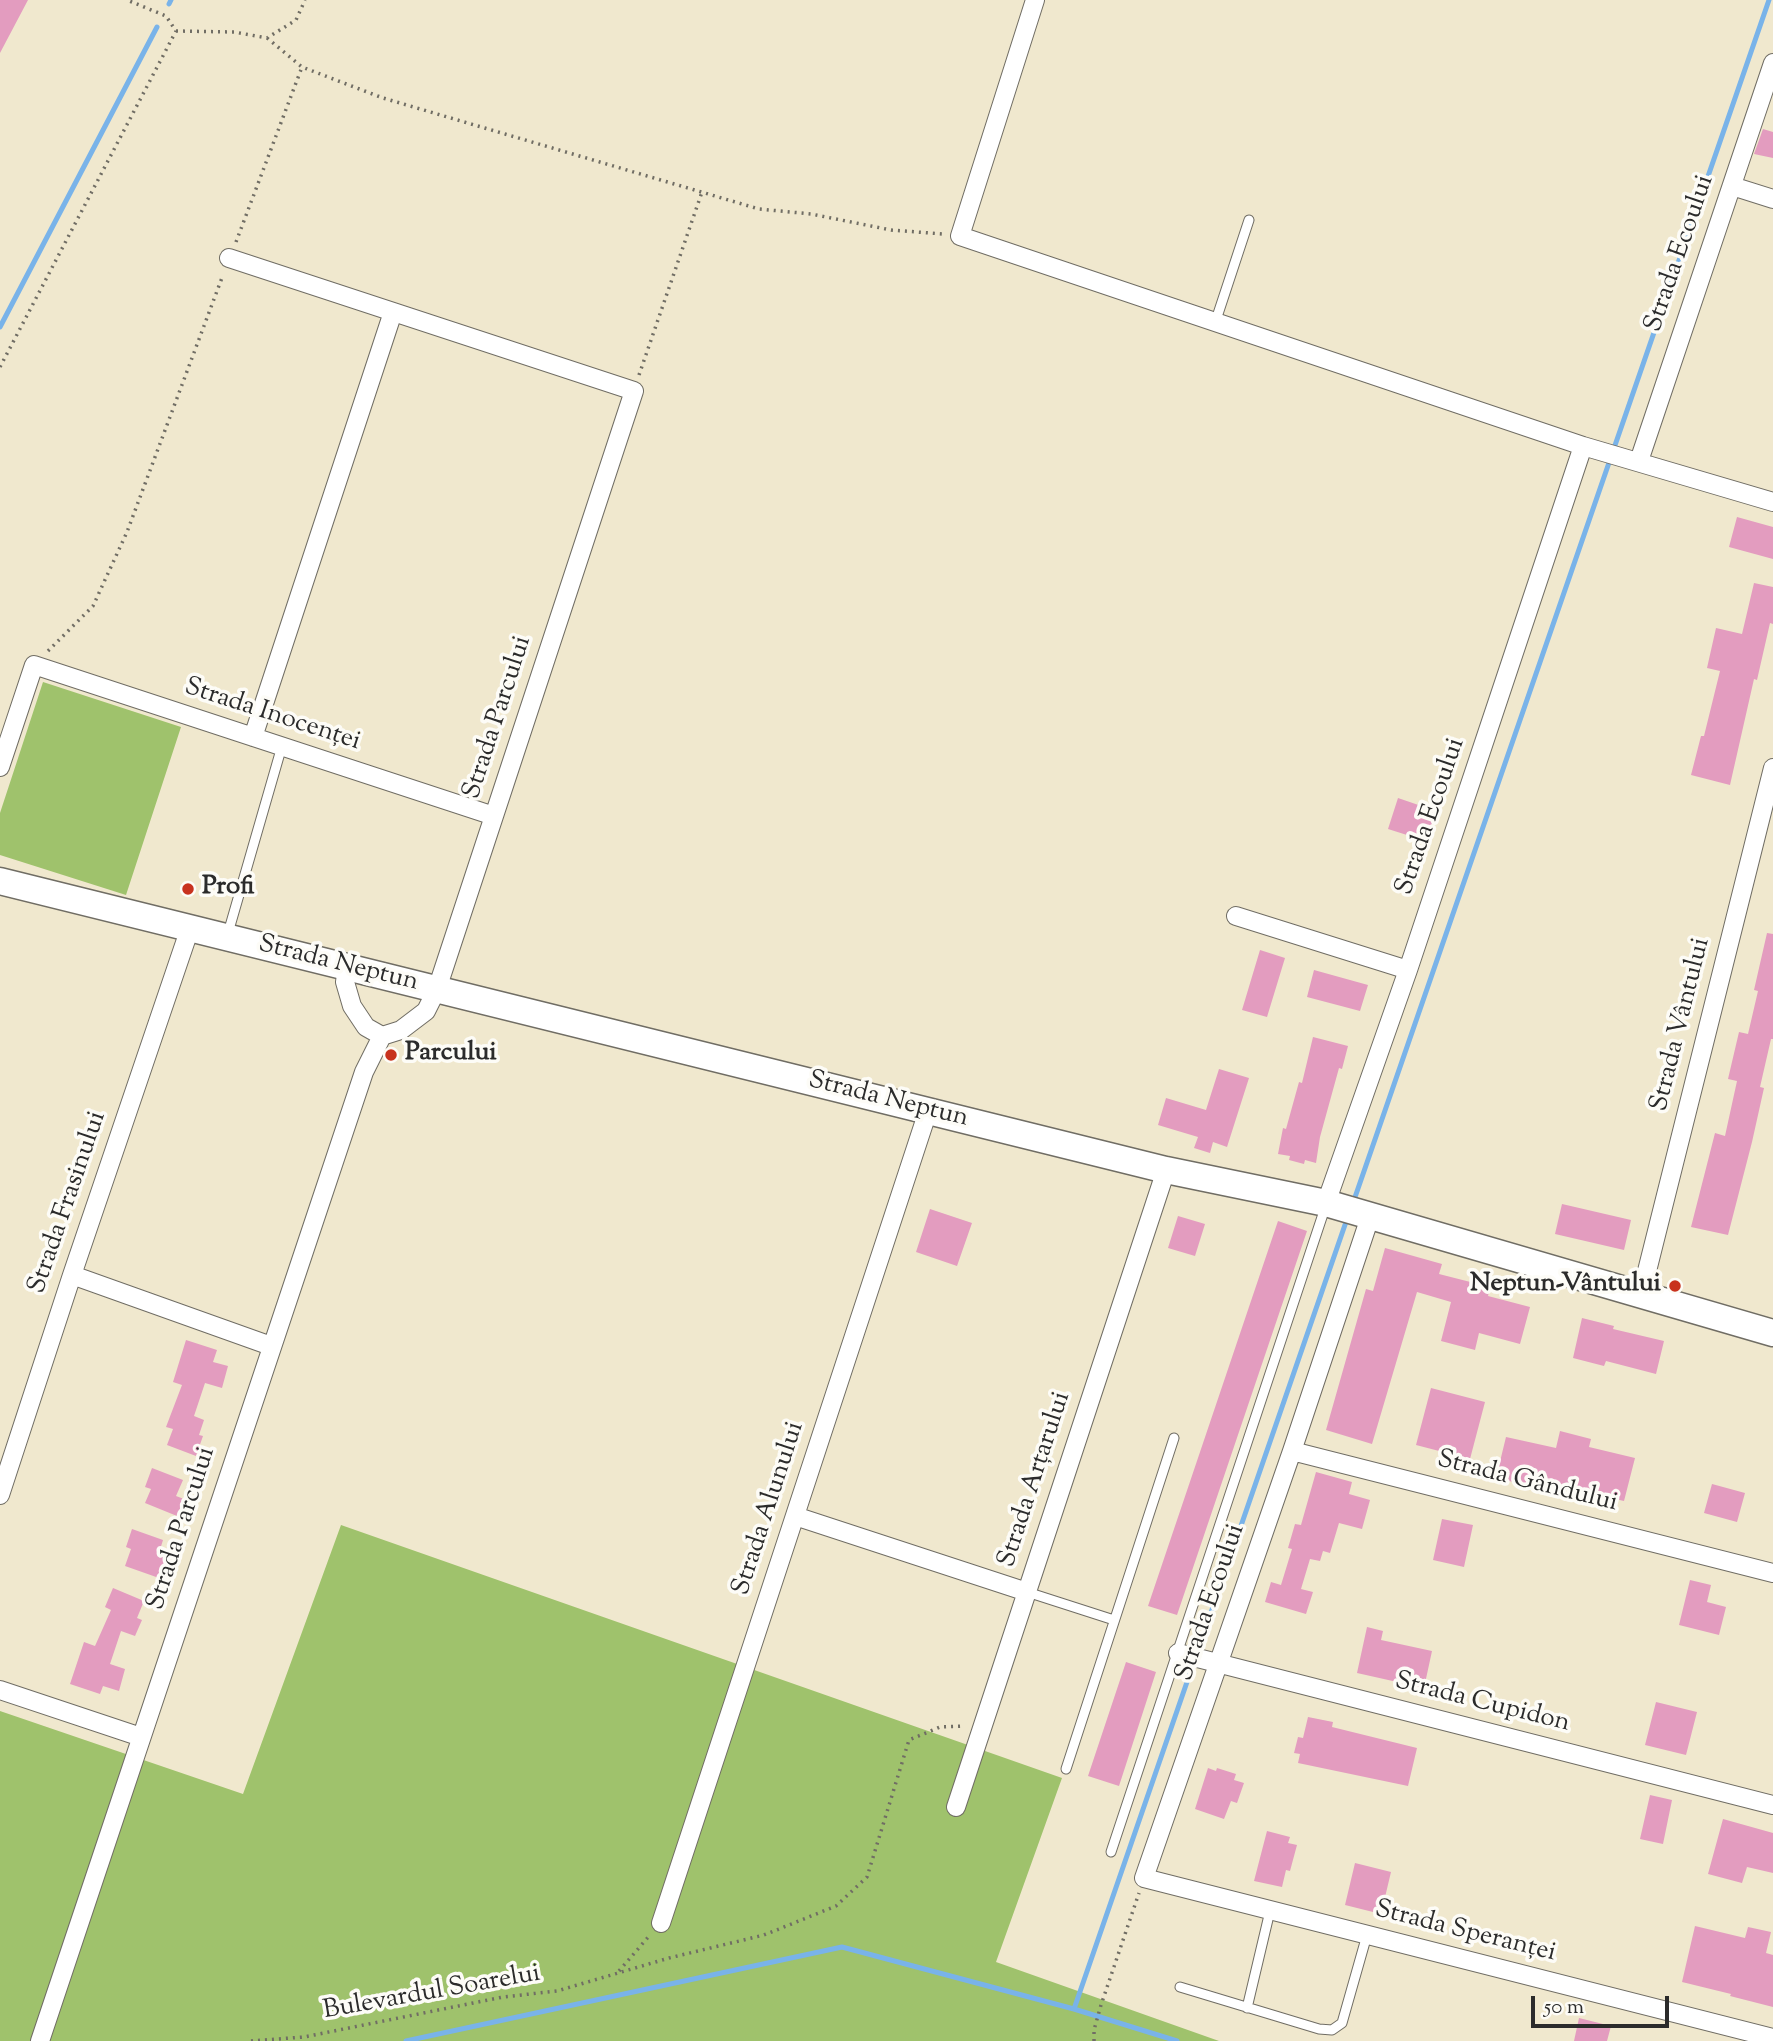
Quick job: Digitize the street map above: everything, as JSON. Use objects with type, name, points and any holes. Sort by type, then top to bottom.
[{"type":"street","points":[[1035,0],[960,236],[1583,446],[1773,502]]},
{"type":"street","name":"Strada Ecoului","points":[[1639,461],[1773,63]]},
{"type":"street","points":[[1732,186],[1773,199]]},
{"type":"street","points":[[229,258],[634,391]]},
{"type":"street","points":[[253,737],[393,312]]},
{"type":"street","name":"Strada Parcului","points":[[40,2041],[364,1072],[382,1035],[401,1030],[426,1011],[437,989],[634,391]]},
{"type":"street","name":"Strada Ecoului","points":[[1144,1878],[1214,1663],[1292,1451],[1408,970],[1583,446]]},
{"type":"street","points":[[0,767],[34,665]]},
{"type":"street","name":"Strada Inocenței","points":[[34,665],[494,816]]},
{"type":"street","name":"Strada Vântului","points":[[1641,1295],[1773,768]]},
{"type":"street","name":"Strada Neptun","points":[[0,881],[1166,1170],[1348,1210],[1773,1333]]},
{"type":"street","points":[[1236,916],[1408,970]]},
{"type":"street","name":"Strada Frasinului","points":[[0,1494],[190,928]]},
{"type":"street","points":[[347,967],[345,982],[352,1006],[366,1027],[382,1035]]},
{"type":"street","name":"Strada Alunului","points":[[661,1923],[928,1111]]},
{"type":"street","name":"Strada Arțarului","points":[[956,1807],[1166,1170]]},
{"type":"street","points":[[72,1275],[271,1346]]},
{"type":"street","name":"Strada Gândului","points":[[1292,1451],[1773,1573]]},
{"type":"street","points":[[795,1516],[1027,1592]]},
{"type":"street","name":"Strada Cupidon","points":[[1184,1655],[1773,1805]]},
{"type":"street","points":[[0,1690],[141,1737]]},
{"type":"street","name":"Strada Speranței","points":[[1144,1878],[1773,2038]]},
{"type":"lane","points":[[1215,323],[1249,220]]},
{"type":"lane","points":[[227,937],[282,746]]},
{"type":"lane","points":[[1111,1852],[1348,1210]]},
{"type":"lane","points":[[1066,1769],[1174,1438]]},
{"type":"lane","points":[[1027,1592],[1114,1620]]},
{"type":"lane","points":[[1247,2008],[1270,1911]]},
{"type":"lane","points":[[1180,1987],[1319,2029],[1332,2030],[1342,2023],[1367,1935]]},
{"type":"path","points":[[127,0],[166,16],[176,31]]},
{"type":"path","points":[[267,38],[296,20],[305,0]]},
{"type":"path","points":[[176,31],[234,32],[267,38],[302,67],[383,98],[758,209],[811,214],[891,230],[960,236]]},
{"type":"path","points":[[0,367],[176,31]]},
{"type":"path","points":[[34,665],[93,606],[127,531],[302,67]]},
{"type":"path","points":[[634,391],[702,192]]},
{"type":"path","name":"Bulevardul Soarelui","points":[[251,2041],[304,2037],[503,1997],[557,1990],[764,1935],[836,1906],[867,1877],[909,1740],[940,1727],[983,1725]]},
{"type":"path","points":[[1094,2041],[1101,2005],[1144,1878]]},
{"type":"path","points":[[617,1973],[661,1923]]},
{"type":"green space","points":[[43,682],[181,727],[126,895],[0,855],[0,813]]},
{"type":"green space","points":[[341,1525],[1062,1778],[996,1962],[1219,2041],[0,2041],[0,1711],[243,1794]]},
{"type":"building","points":[[0,0],[28,0],[0,53]]},
{"type":"building","points":[[1763,129],[1773,132],[1773,158],[1754,154]]},
{"type":"building","points":[[1737,517],[1773,527],[1773,559],[1729,547]]},
{"type":"building","points":[[1754,583],[1773,587],[1773,624],[1770,623],[1757,680],[1754,679],[1730,785],[1691,775],[1720,671],[1707,668],[1716,628],[1742,634]]},
{"type":"building","points":[[1398,798],[1436,811],[1426,841],[1388,829]]},
{"type":"building","points":[[1767,933],[1773,934],[1773,1039],[1760,1087],[1764,1088],[1752,1142],[1728,1235],[1691,1227],[1715,1133],[1725,1136],[1737,1081],[1728,1079],[1739,1032],[1748,1034],[1758,991],[1754,990]]},
{"type":"building","points":[[1260,950],[1285,958],[1267,1017],[1242,1010]]},
{"type":"building","points":[[1314,970],[1368,985],[1360,1011],[1307,997]]},
{"type":"building","points":[[1313,1037],[1348,1046],[1342,1069],[1339,1068],[1320,1137],[1316,1163],[1305,1160],[1304,1164],[1289,1160],[1290,1156],[1278,1154],[1283,1128],[1286,1129],[1299,1082],[1302,1083]]},
{"type":"building","points":[[1219,1069],[1249,1078],[1227,1147],[1213,1142],[1210,1153],[1194,1148],[1198,1137],[1158,1125],[1166,1098],[1206,1110]]},
{"type":"building","points":[[1562,1204],[1631,1220],[1624,1250],[1555,1234]]},
{"type":"building","points":[[930,1209],[972,1223],[957,1266],[916,1252]]},
{"type":"building","points":[[1178,1216],[1205,1224],[1195,1256],[1168,1248]]},
{"type":"building","points":[[1278,1221],[1307,1231],[1177,1615],[1148,1606]]},
{"type":"building","points":[[1385,1248],[1442,1264],[1439,1274],[1490,1287],[1488,1296],[1530,1307],[1520,1344],[1479,1333],[1475,1350],[1441,1341],[1451,1302],[1417,1292],[1372,1444],[1326,1430],[1366,1289],[1373,1291]]},
{"type":"building","points":[[1582,1318],[1614,1326],[1613,1329],[1664,1341],[1656,1374],[1606,1361],[1604,1366],[1573,1358]]},
{"type":"building","points":[[186,1340],[217,1350],[213,1362],[228,1366],[222,1388],[205,1383],[194,1416],[204,1420],[199,1435],[203,1436],[196,1456],[167,1445],[173,1429],[166,1427],[182,1385],[173,1382]]},
{"type":"building","points":[[1431,1388],[1485,1402],[1470,1459],[1416,1445]]},
{"type":"building","points":[[1560,1431],[1591,1439],[1589,1447],[1635,1458],[1624,1501],[1527,1479],[1526,1485],[1496,1478],[1506,1437],[1556,1448]]},
{"type":"building","points":[[152,1468],[183,1480],[176,1496],[184,1499],[177,1516],[145,1503],[151,1489],[145,1487]]},
{"type":"building","points":[[1316,1472],[1352,1482],[1349,1494],[1370,1500],[1362,1529],[1339,1523],[1330,1553],[1323,1551],[1320,1561],[1310,1559],[1301,1589],[1313,1592],[1306,1614],[1265,1602],[1271,1582],[1281,1585],[1292,1549],[1288,1548],[1295,1524],[1301,1525]]},
{"type":"building","points":[[1712,1484],[1745,1493],[1737,1522],[1704,1513]]},
{"type":"building","points":[[1442,1519],[1473,1525],[1464,1567],[1433,1560]]},
{"type":"building","points":[[132,1529],[163,1540],[158,1556],[166,1558],[159,1578],[125,1566],[131,1549],[126,1547]]},
{"type":"building","points":[[1690,1580],[1711,1585],[1707,1602],[1726,1607],[1719,1635],[1679,1625]]},
{"type":"building","points":[[113,1588],[144,1601],[137,1618],[142,1620],[135,1636],[121,1631],[110,1664],[125,1669],[119,1691],[103,1686],[100,1694],[70,1684],[84,1642],[95,1646],[111,1610],[105,1607]]},
{"type":"building","points":[[1367,1627],[1383,1631],[1381,1640],[1432,1651],[1424,1688],[1357,1673]]},
{"type":"building","points":[[1126,1662],[1156,1672],[1119,1786],[1088,1776]]},
{"type":"building","points":[[1656,1702],[1697,1712],[1686,1755],[1645,1745]]},
{"type":"building","points":[[1308,1717],[1333,1722],[1332,1727],[1417,1748],[1408,1786],[1298,1763],[1300,1754],[1294,1753],[1298,1737],[1303,1738]]},
{"type":"building","points":[[1208,1768],[1236,1774],[1234,1780],[1244,1783],[1237,1803],[1231,1801],[1224,1819],[1195,1809]]},
{"type":"building","points":[[1650,1795],[1672,1800],[1663,1844],[1640,1839]]},
{"type":"building","points":[[1723,1819],[1773,1833],[1773,1873],[1747,1867],[1742,1883],[1708,1874]]},
{"type":"building","points":[[1267,1831],[1290,1837],[1288,1843],[1297,1845],[1290,1871],[1286,1870],[1282,1887],[1254,1881]]},
{"type":"building","points":[[1355,1863],[1391,1872],[1381,1914],[1345,1905]]},
{"type":"building","points":[[1695,1926],[1745,1938],[1748,1927],[1771,1932],[1766,1953],[1773,1955],[1773,2007],[1682,1982]]},
{"type":"building","points":[[1579,2018],[1611,2026],[1607,2041],[1574,2041]]},
{"type":"waterway","points":[[169,4],[171,0]]},
{"type":"waterway","points":[[1353,1203],[1769,0]]},
{"type":"waterway","points":[[0,327],[157,27]]},
{"type":"waterway","points":[[1074,2009],[1347,1219]]},
{"type":"waterway","points":[[406,2041],[842,1947],[1074,2009],[1177,2041]]},
{"type":"place","name":"Profi","points":[[188,889]]},
{"type":"place","name":"Parcului","points":[[391,1055]]},
{"type":"place","name":"Neptun-Vântului","points":[[1675,1286]]}]
